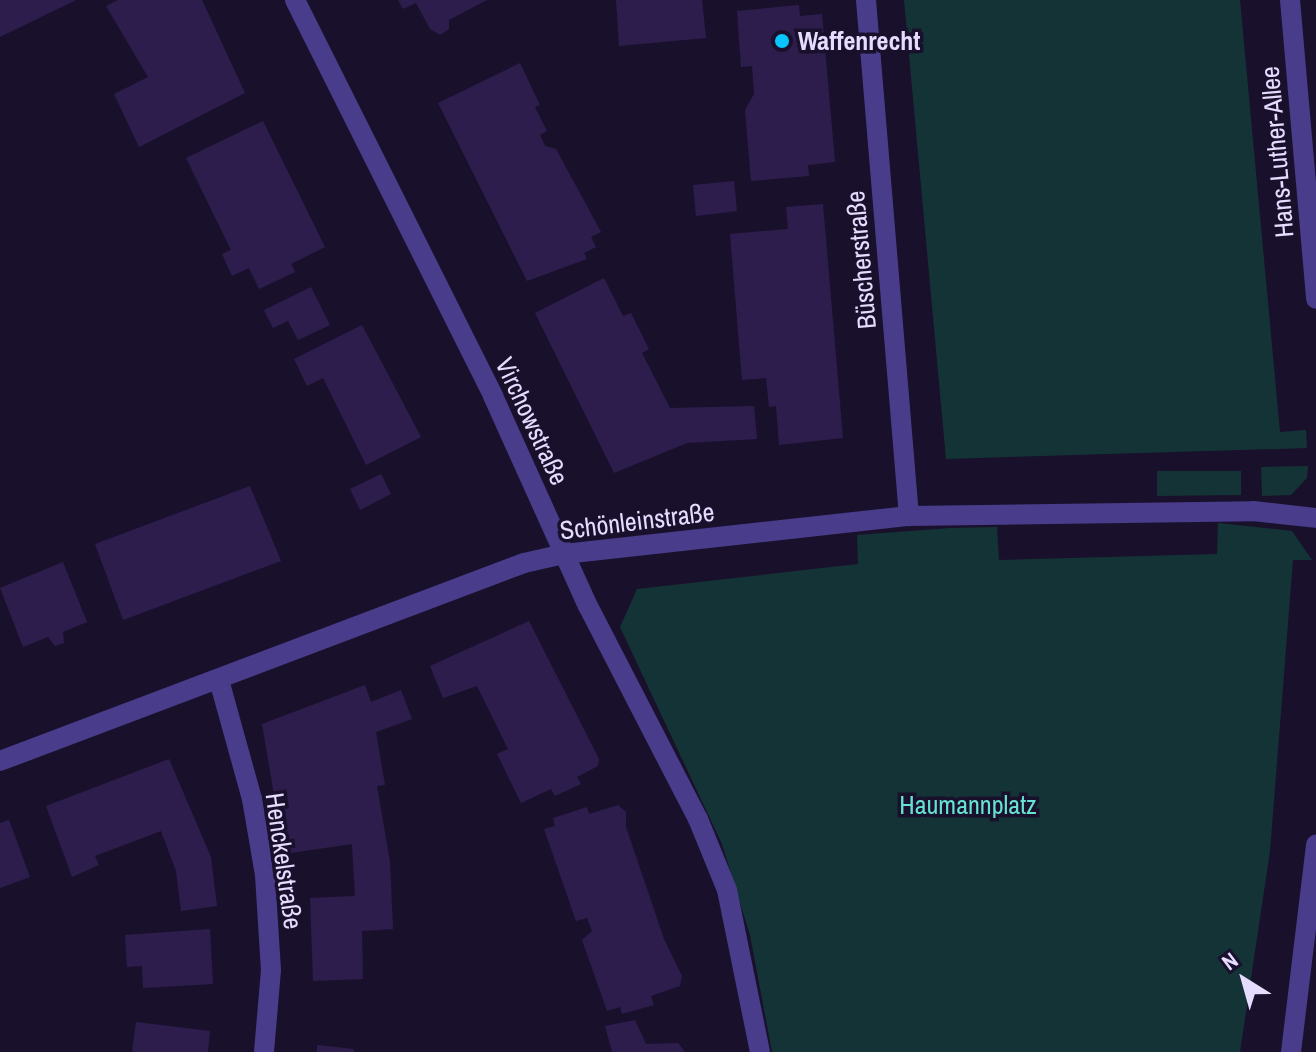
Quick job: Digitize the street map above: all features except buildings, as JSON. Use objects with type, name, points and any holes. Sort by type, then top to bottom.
[{"type":"street","name":"Virchowstraße","points":[[295,0],[493,396],[564,554],[652,724],[727,890],[760,1052]]},
{"type":"street","name":"Büscherstraße","points":[[866,0],[909,516]]},
{"type":"street","name":"Hans-Luther-Allee","points":[[1290,0],[1308,95],[1316,299]]},
{"type":"street","name":"Schönleinstraße","points":[[0,761],[524,563],[564,554],[909,516],[1253,511],[1316,518]]},
{"type":"street","name":"Henckelstraße","points":[[219,680],[252,799],[265,875],[271,970],[264,1052]]},
{"type":"street","points":[[1291,1052],[1316,845]]},
{"type":"green space","points":[[904,0],[1240,0],[1280,432],[1306,430],[1307,448],[946,459]]},
{"type":"green space","points":[[1308,466],[1307,478],[1291,495],[1262,496],[1261,467]]},
{"type":"green space","points":[[1157,471],[1241,471],[1241,495],[1157,496]]},
{"type":"green space","name":"Haumannplatz","points":[[1218,523],[1292,531],[1312,560],[1293,560],[1270,851],[1240,1052],[772,1052],[750,935],[722,844],[620,627],[637,589],[858,564],[857,535],[950,528],[997,527],[999,560],[1217,554]]},
{"type":"place","name":"Waffenrecht","points":[[782,41]]}]
